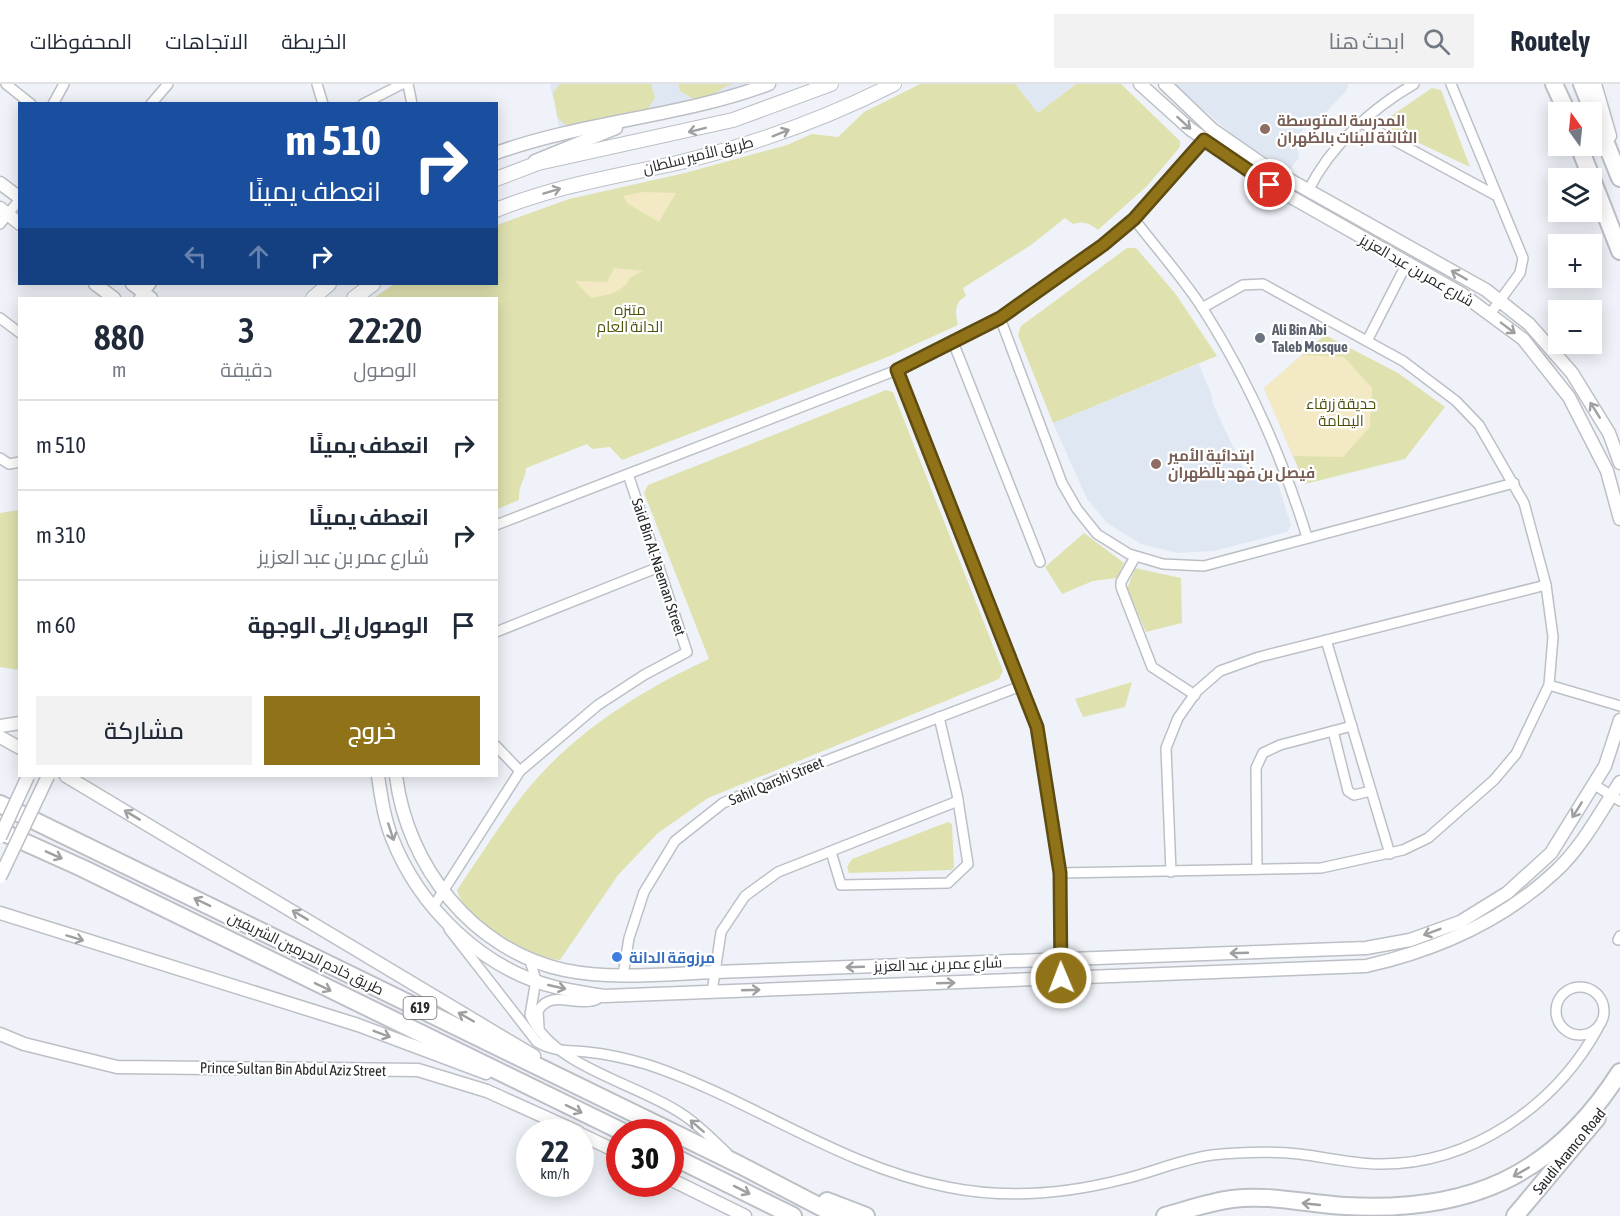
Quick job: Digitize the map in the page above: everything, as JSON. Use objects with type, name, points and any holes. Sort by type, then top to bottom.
[{"type":"highway","points":[[1553,84],[1562,102]]},
{"type":"highway","points":[[1582,84],[1620,178]]},
{"type":"highway","points":[[1583,156],[1620,251]]},
{"type":"highway","name":"طريق خادم الحرمين الشريفين","points":[[0,804],[645,1119]]},
{"type":"highway","name":"طريق خادم الحرمين الشريفين","points":[[0,831],[82,868],[606,1124]]},
{"type":"highway","points":[[1165,1216],[1232,1199],[1260,1198],[1363,1207],[1398,1207],[1459,1199],[1521,1173],[1551,1153],[1592,1110],[1620,1072]]},
{"type":"highway","name":"Saudi Aramco Road","points":[[1515,1216],[1575,1148],[1620,1085]]},
{"type":"highway","name":"طريق خادم الحرمين الشريفين","points":[[684,1138],[838,1216]]},
{"type":"highway","points":[[684,1162],[793,1216]]},
{"type":"highway","points":[[740,1165],[866,1216]]},
{"type":"highway","points":[[768,1204],[788,1216]]},
{"type":"main road","name":"طريق الأمير سلطان","points":[[498,178],[526,168],[733,120],[831,84]]},
{"type":"main road","name":"طريق الأمير سلطان","points":[[498,209],[585,181],[676,163],[770,138],[862,100],[894,84]]},
{"type":"main road","points":[[314,297],[328,285]]},
{"type":"main road","points":[[355,297],[371,285]]},
{"type":"street","points":[[6,84],[28,102]]},
{"type":"street","points":[[53,102],[63,84]]},
{"type":"street","points":[[153,102],[168,84]]},
{"type":"street","points":[[317,84],[322,102]]},
{"type":"street","points":[[367,102],[402,84]]},
{"type":"street","points":[[408,84],[412,102]]},
{"type":"street","points":[[498,152],[568,132],[711,102],[769,84]]},
{"type":"street","name":"شارع عمر بن عبد العزيز","points":[[1140,84],[1204,140],[1270,185],[1462,294],[1523,339],[1569,397],[1607,471],[1620,519]]},
{"type":"street","points":[[1165,84],[1214,130],[1265,166],[1502,301],[1529,324],[1572,373],[1610,433],[1620,463]]},
{"type":"street","points":[[1308,191],[1320,166],[1362,123],[1382,103],[1414,84]]},
{"type":"street","points":[[1451,84],[1523,258],[1520,273],[1490,315]]},
{"type":"street","points":[[1595,84],[1620,169]]},
{"type":"street","points":[[526,168],[542,156],[651,116]]},
{"type":"street","points":[[1362,123],[1497,196]]},
{"type":"street","points":[[498,524],[897,370],[1000,318],[1086,257],[1134,219],[1214,130]]},
{"type":"street","points":[[0,183],[18,197]]},
{"type":"street","points":[[18,201],[2,216],[18,223]]},
{"type":"street","points":[[1134,219],[1202,308],[1245,382],[1271,434],[1290,482],[1307,537]]},
{"type":"street","points":[[1367,341],[1407,263]]},
{"type":"street","points":[[1060,873],[1321,868],[1390,854],[1428,838],[1494,780],[1516,754],[1549,685],[1553,637],[1546,585],[1524,503],[1479,425],[1456,401],[1403,361],[1263,284],[1243,285],[1202,308]]},
{"type":"street","points":[[96,285],[113,297]]},
{"type":"street","points":[[0,318],[18,332]]},
{"type":"street","points":[[1000,318],[1062,483],[1077,509],[1097,534],[1135,556],[1163,564],[1204,566],[1514,483]]},
{"type":"street","points":[[953,342],[1040,562]]},
{"type":"street","points":[[897,370],[1037,727],[1060,873],[1061,978]]},
{"type":"street","points":[[0,458],[9,464],[18,462]]},
{"type":"street","name":"Said Bin Al-Naeman Street","points":[[436,912],[444,892],[520,771],[598,705],[644,675],[687,652],[628,474]]},
{"type":"street","points":[[1135,556],[1121,587],[1152,666],[1195,695]]},
{"type":"street","points":[[498,631],[659,567]]},
{"type":"street","points":[[1171,872],[1166,748],[1178,718],[1195,695],[1220,671],[1258,657],[1546,585]]},
{"type":"street","points":[[1326,640],[1390,854]]},
{"type":"street","points":[[1549,685],[1620,706]]},
{"type":"street","name":"Sahil Qarshi Street","points":[[623,975],[629,938],[644,892],[675,841],[723,803],[791,774],[1021,686]]},
{"type":"street","points":[[831,852],[841,885],[948,883],[968,864],[958,801],[939,717]]},
{"type":"street","name":"شارع عمر بن عبد العزيز","points":[[396,777],[398,796],[410,834],[432,879],[481,929],[529,958],[564,970],[623,975],[1366,948],[1410,940],[1460,922],[1507,892],[1551,854],[1605,766],[1620,720]]},
{"type":"street","points":[[0,726],[18,723]]},
{"type":"street","points":[[1257,869],[1256,768],[1263,753],[1280,745],[1352,726]]},
{"type":"street","points":[[1333,731],[1348,791],[1354,795],[1371,791]]},
{"type":"street","points":[[0,737],[18,747]]},
{"type":"street","points":[[498,748],[520,771]]},
{"type":"street","points":[[0,837],[28,777]]},
{"type":"street","points":[[0,877],[48,777]]},
{"type":"street","points":[[68,777],[483,1027],[649,1119]]},
{"type":"street","points":[[86,777],[93,792]]},
{"type":"street","points":[[378,777],[392,839],[436,912],[537,1042],[548,1049],[614,1056],[658,1069],[698,1084],[862,1163],[911,1179],[986,1193],[1028,1194],[1120,1180],[1189,1160],[1243,1152],[1299,1154],[1380,1165],[1436,1156],[1476,1143],[1510,1124],[1558,1085],[1581,1056],[1598,1028],[1604,1013],[1600,998],[1587,988],[1571,989],[1559,1000],[1556,1015],[1564,1029],[1578,1036],[1589,1034],[1598,1028]]},
{"type":"street","points":[[436,912],[465,942],[512,971],[554,987],[604,996],[1366,966],[1413,956],[1463,936],[1524,897],[1557,870],[1616,798],[1620,782]]},
{"type":"street","points":[[1593,784],[1616,798]]},
{"type":"street","points":[[712,992],[721,932],[744,896],[778,872],[958,801]]},
{"type":"street","points":[[0,913],[358,1025],[544,1094]]},
{"type":"street","points":[[0,921],[40,927]]},
{"type":"street","points":[[529,958],[536,980],[530,1015],[539,1029],[560,1050],[681,1112],[740,1165]]},
{"type":"street","points":[[539,1029],[538,1011],[547,1001],[554,999],[591,1002],[604,996]]},
{"type":"street","name":"Prince Sultan Bin Abdul Aziz Street","points":[[0,1034],[24,1044],[117,1067],[418,1070],[487,1091],[548,1119]]},
{"type":"street","points":[[1578,1036],[1581,1042],[1581,1056]]},
{"type":"street","points":[[684,1186],[745,1216]]},
{"type":"shaded area","points":[[550,84],[760,84],[698,103],[559,127]]},
{"type":"shaded area","points":[[1015,84],[1076,84],[1038,113]]},
{"type":"shaded area","name":"المدرسة المتوسطة الثالثة للبنات بالظهران","points":[[1173,84],[1348,84],[1347,90],[1315,124],[1310,123],[1295,138],[1299,158],[1290,169],[1285,170],[1232,134]]},
{"type":"shaded area","name":"ابتدائية الأمير فيصل بن فهد بالظهران","points":[[1199,364],[1213,399],[1212,402],[1245,472],[1275,475],[1291,525],[1287,532],[1214,551],[1177,553],[1141,544],[1107,523],[1087,499],[1053,423]]},
{"type":"green space","points":[[560,84],[651,84],[655,98],[647,110],[566,125],[558,118],[553,93]]},
{"type":"green space","points":[[678,84],[734,84],[698,102],[680,91]]},
{"type":"green space","name":"متنزه الدانة العام","points":[[920,84],[1015,84],[1038,113],[1076,84],[1121,84],[1180,141],[1180,147],[1147,186],[1098,230],[1087,223],[1073,224],[1065,218],[1031,245],[963,288],[966,296],[956,308],[958,325],[890,356],[622,460],[610,447],[592,449],[587,444],[526,468],[519,500],[498,509],[498,297],[375,297],[393,285],[498,285],[498,225],[569,199],[685,173],[787,145],[812,134],[838,137],[864,112]]},
{"type":"green space","points":[[1432,88],[1441,90],[1470,167],[1385,127],[1385,120]]},
{"type":"green space","points":[[1127,248],[1136,248],[1175,293],[1217,356],[1053,423],[1018,335],[1021,326]]},
{"type":"green space","name":"حديقة زرقاء اليمامة","points":[[1325,335],[1398,373],[1445,407],[1405,459],[1305,484],[1264,388]]},
{"type":"green space","points":[[886,390],[893,392],[1003,671],[999,679],[708,798],[658,833],[618,875],[560,960],[533,953],[500,936],[472,913],[462,901],[457,890],[522,796],[562,753],[607,717],[657,685],[709,659],[644,493],[648,485]]},
{"type":"green space","points":[[18,510],[18,670],[0,667],[0,513]]},
{"type":"green space","points":[[1084,533],[1124,563],[1117,578],[1093,581],[1062,594],[1045,567]]},
{"type":"green space","points":[[1135,568],[1181,578],[1182,623],[1146,632],[1127,589]]},
{"type":"green space","points":[[1132,682],[1125,707],[1083,717],[1075,699]]},
{"type":"green space","points":[[948,822],[952,824],[954,867],[952,870],[849,873],[847,867],[852,859]]},
{"type":"sand","points":[[643,192],[676,193],[659,222],[628,204],[623,196]]},
{"type":"sand","points":[[614,268],[643,271],[631,277],[619,290],[591,298],[575,281],[607,282]]},
{"type":"sand","points":[[1302,355],[1344,357],[1372,388],[1370,427],[1343,457],[1293,456],[1264,388]]},
{"type":"place","name":"المدرسة المتوسطة الثالثة للبنات بالظهران","points":[[1265,129]]},
{"type":"place","name":"Ali Bin Abi Taleb Mosque","points":[[1260,338]]},
{"type":"place","name":"ابتدائية الأمير فيصل بن فهد بالظهران","points":[[1156,464]]},
{"type":"place","name":"مرزوقة الدانة","points":[[617,957]]},
{"type":"route","points":[[1061,978],[1060,873],[1037,727],[897,370],[1000,318],[1103,245],[1134,219],[1204,140],[1270,185]]}]
